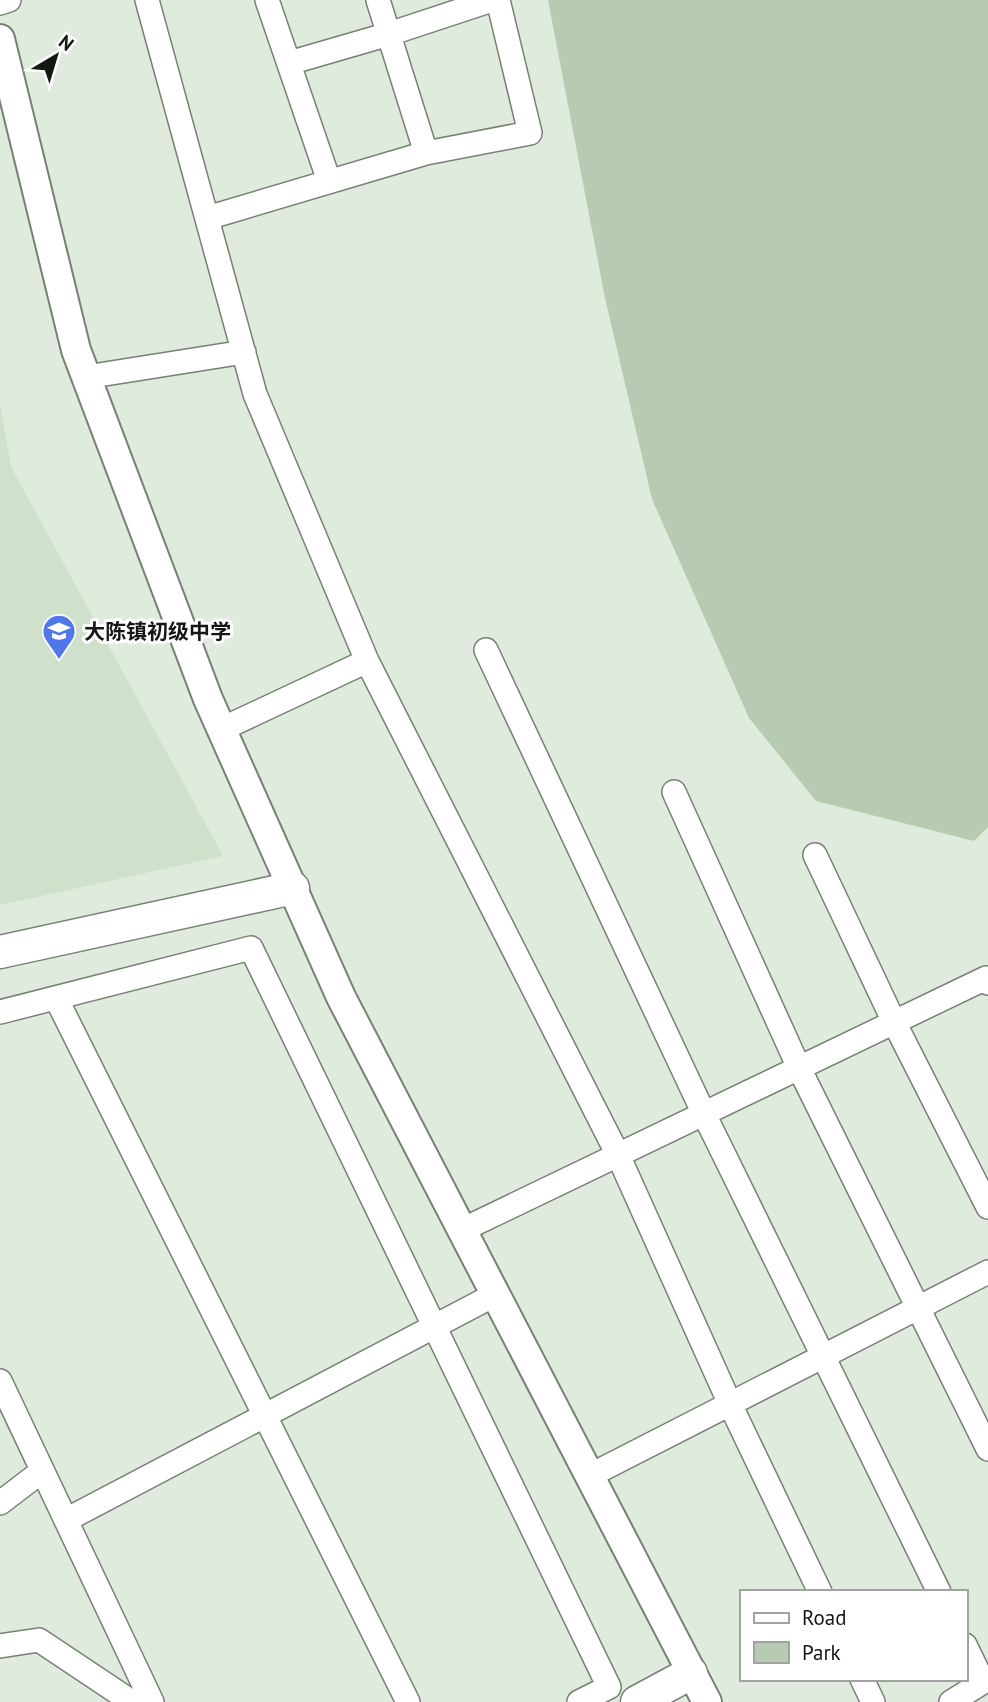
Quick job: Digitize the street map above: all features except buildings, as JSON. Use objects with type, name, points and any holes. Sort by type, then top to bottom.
[{"type":"main road","points":[[0,952],[293,888]]},
{"type":"main road","points":[[637,1702],[691,1673]]},
{"type":"street","points":[[0,3],[9,0]]},
{"type":"street","points":[[147,0],[255,394],[366,661],[618,1155],[730,1404],[819,1590]]},
{"type":"street","points":[[267,0],[329,181]]},
{"type":"street","points":[[379,0],[426,153]]},
{"type":"street","points":[[289,63],[492,0]]},
{"type":"street","points":[[207,218],[426,153],[530,133],[498,0]]},
{"type":"street","points":[[0,39],[76,350],[208,699],[341,997],[707,1702]]},
{"type":"street","points":[[86,377],[244,352]]},
{"type":"street","points":[[486,650],[704,1114],[938,1590]]},
{"type":"street","points":[[222,729],[366,661]]},
{"type":"street","points":[[674,792],[799,1068],[988,1449]]},
{"type":"street","points":[[815,855],[894,1022],[988,1207]]},
{"type":"street","points":[[0,1012],[251,948],[609,1687],[579,1702]]},
{"type":"street","points":[[462,1230],[986,978],[988,983]]},
{"type":"street","points":[[56,998],[408,1702]]},
{"type":"street","points":[[589,1476],[988,1272]]},
{"type":"street","points":[[66,1520],[496,1294]]},
{"type":"street","points":[[0,1381],[152,1702]]},
{"type":"street","points":[[0,1503],[42,1471]]},
{"type":"street","points":[[0,1646],[39,1640],[132,1702]]},
{"type":"street","points":[[951,1702],[986,1681],[967,1648]]},
{"type":"street","points":[[863,1681],[873,1702]]},
{"type":"shaded area","name":"大陈镇初级中学","points":[[0,404],[11,467],[223,856],[0,905]]},
{"type":"green space","points":[[548,0],[988,0],[988,827],[974,841],[816,801],[749,718],[652,499],[605,298]]},
{"type":"place","name":"大陈镇初级中学","points":[[59,661]]}]
